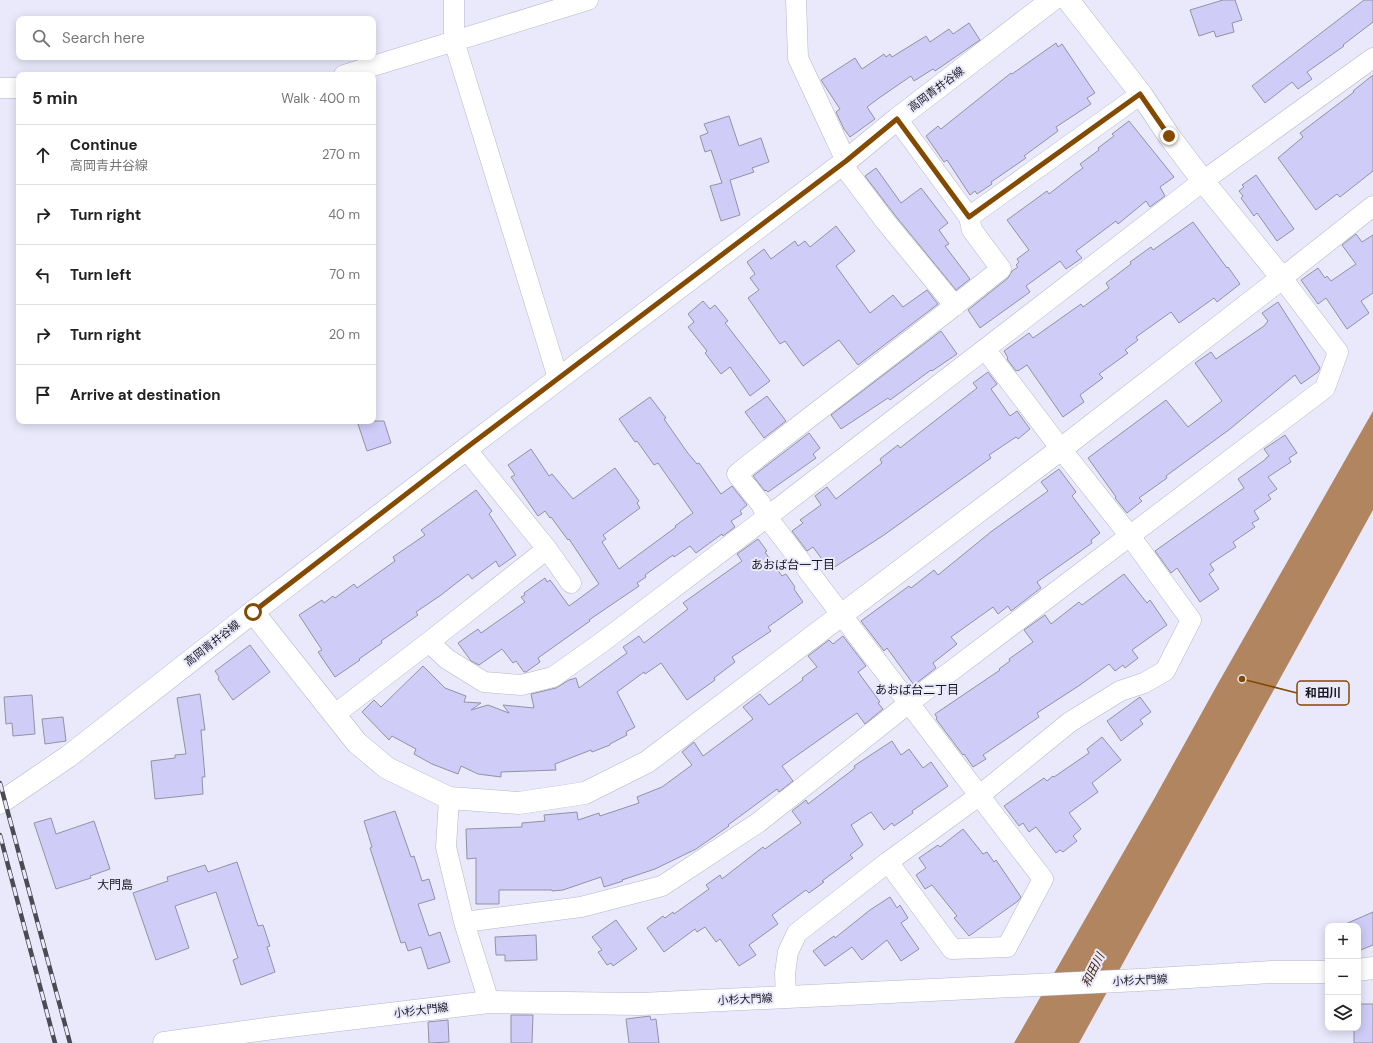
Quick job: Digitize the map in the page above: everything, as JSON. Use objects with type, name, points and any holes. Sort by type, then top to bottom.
[{"type":"main road","name":"高岡青井谷線","points":[[0,803],[69,756],[466,448],[844,162],[897,119],[1052,0]]},
{"type":"main road","points":[[253,612],[357,743],[387,768],[449,798],[519,804],[585,793],[646,762],[1061,449],[1282,278],[1203,182],[1140,94],[1068,0]]},
{"type":"main road","points":[[1361,970],[1373,968]]},
{"type":"main road","name":"小杉大門線","points":[[164,1043],[273,1028],[489,1002],[641,1004],[1139,980],[1272,972],[1325,972]]},
{"type":"street","points":[[454,0],[454,41],[558,378]]},
{"type":"street","points":[[354,72],[588,0]]},
{"type":"street","points":[[796,0],[798,58],[844,162],[885,221],[955,306]]},
{"type":"street","points":[[429,642],[447,659],[484,682],[521,685],[553,677],[601,643],[767,517],[1203,182],[1373,58]]},
{"type":"street","points":[[0,88],[16,88]]},
{"type":"street","points":[[969,217],[1140,94]]},
{"type":"street","points":[[888,862],[952,949],[1007,947],[1043,880],[980,795],[767,517],[761,504],[736,474],[1001,269],[972,230],[969,217],[897,119]]},
{"type":"street","points":[[464,922],[581,907],[662,886],[759,822],[909,703],[1325,388],[1338,352],[1282,278],[1373,206]]},
{"type":"street","points":[[786,997],[785,973],[788,952],[797,933],[888,862],[980,795],[1070,722],[1120,691],[1144,683],[1165,671],[1191,620],[1130,536],[1061,449],[985,349]]},
{"type":"street","points":[[466,448],[547,550],[571,583]]},
{"type":"street","points":[[334,715],[547,550]]},
{"type":"street","points":[[449,798],[446,847],[464,922],[489,1002]]},
{"type":"water","points":[[1373,411],[1373,510],[1079,1043],[1014,1043],[1154,799]]},
{"type":"building","points":[[1223,0],[1235,0],[1242,20],[1232,23],[1234,32],[1216,37],[1214,31],[1199,36],[1190,10]]},
{"type":"building","points":[[1364,0],[1373,0],[1373,22],[1343,45],[1344,46],[1307,72],[1312,79],[1298,89],[1292,82],[1265,103],[1252,86]]},
{"type":"building","points":[[969,23],[980,40],[935,71],[933,69],[914,81],[911,76],[879,98],[867,107],[875,119],[850,137],[844,129],[836,112],[840,109],[821,80],[855,58],[862,69],[884,54],[886,57],[890,54],[892,57],[926,36],[930,42],[949,29],[953,34]]},
{"type":"building","points":[[1056,43],[1058,47],[1062,44],[1095,93],[1087,98],[1091,104],[1056,127],[1058,131],[1024,156],[1026,158],[991,182],[992,184],[977,194],[975,191],[970,195],[947,160],[944,162],[926,136],[938,126],[941,129],[1011,73],[1012,74]]},
{"type":"building","points":[[1373,75],[1373,171],[1340,197],[1337,194],[1316,210],[1278,158],[1303,137],[1300,133],[1354,92],[1353,91]]},
{"type":"building","points":[[729,116],[739,146],[761,138],[769,162],[752,168],[754,172],[730,180],[740,215],[721,221],[710,186],[722,183],[711,150],[705,152],[700,136],[708,133],[704,124]]},
{"type":"building","points":[[1129,121],[1174,177],[1160,187],[1165,196],[1150,207],[1146,201],[1118,224],[1116,221],[1076,251],[1082,258],[1066,269],[1060,261],[1026,286],[1030,292],[980,328],[968,310],[1008,278],[1012,271],[1018,267],[1016,265],[1019,262],[1017,259],[1029,250],[1007,220],[1047,191],[1049,194],[1083,168],[1080,164],[1099,150],[1098,148],[1114,136],[1112,134]]},
{"type":"building","points":[[876,168],[901,203],[921,188],[948,223],[939,230],[949,244],[945,246],[970,279],[956,290],[865,176]]},
{"type":"building","points":[[1256,175],[1294,229],[1277,241],[1257,213],[1254,216],[1241,198],[1243,196],[1239,191],[1244,187],[1242,185]]},
{"type":"building","points":[[1193,222],[1240,284],[1217,302],[1214,298],[1179,323],[1171,312],[1136,337],[1138,340],[1125,350],[1128,353],[1099,374],[1103,378],[1080,395],[1084,402],[1063,417],[1027,365],[1016,371],[1007,359],[1008,358],[1004,351],[1029,333],[1033,338],[1081,304],[1083,307],[1109,288],[1106,283],[1131,264],[1130,262],[1151,247],[1153,250]]},
{"type":"building","points":[[836,226],[855,251],[836,266],[870,313],[893,295],[903,307],[927,290],[938,304],[858,365],[839,340],[803,366],[785,341],[780,344],[748,298],[759,290],[750,278],[755,274],[747,262],[764,249],[771,259],[795,241],[798,246],[805,241],[810,247]]},
{"type":"building","points":[[1356,234],[1362,242],[1373,235],[1373,293],[1361,301],[1369,313],[1347,329],[1326,298],[1318,304],[1301,280],[1318,268],[1325,278],[1327,276],[1331,281],[1356,264],[1342,245]]},
{"type":"building","points":[[703,301],[710,309],[715,305],[728,321],[725,323],[770,381],[750,396],[730,367],[721,374],[705,353],[707,351],[688,327],[694,322],[688,314]]},
{"type":"building","points":[[1278,302],[1320,368],[1318,372],[1301,384],[1295,375],[1230,429],[1166,476],[1167,478],[1139,498],[1142,501],[1127,513],[1088,458],[1166,400],[1188,427],[1222,401],[1195,363],[1211,352],[1216,359],[1264,326],[1268,321],[1262,313]]},
{"type":"building","points":[[941,331],[957,354],[932,371],[931,370],[890,400],[888,398],[841,429],[831,415]]},
{"type":"building","points":[[988,372],[997,384],[991,389],[1010,416],[1017,411],[1030,429],[1018,439],[1016,437],[989,455],[991,458],[884,535],[830,570],[813,547],[807,551],[792,531],[803,523],[800,520],[821,505],[815,496],[827,487],[836,499],[882,463],[880,459],[898,445],[900,448],[977,388],[973,383]]},
{"type":"building","points":[[767,396],[786,421],[764,438],[745,412]]},
{"type":"building","points":[[650,397],[666,418],[664,419],[687,452],[697,464],[699,463],[721,494],[732,486],[747,505],[740,511],[742,514],[731,521],[735,527],[723,536],[722,534],[696,553],[690,546],[674,557],[673,555],[645,575],[646,577],[637,583],[639,586],[589,620],[590,621],[538,658],[540,662],[526,672],[524,672],[516,661],[513,663],[502,649],[479,665],[471,661],[458,643],[478,629],[481,633],[525,602],[521,597],[525,595],[524,593],[545,578],[547,582],[550,580],[569,606],[599,584],[569,539],[568,540],[551,517],[550,518],[545,511],[538,516],[511,477],[515,475],[508,465],[531,449],[549,476],[552,474],[573,499],[615,468],[639,501],[637,503],[640,508],[603,535],[606,539],[602,542],[619,569],[693,513],[658,463],[654,465],[619,419]]},
{"type":"building","points":[[376,421],[384,421],[391,443],[367,451],[358,424],[376,424]]},
{"type":"building","points":[[809,433],[820,448],[813,454],[816,458],[768,492],[766,490],[765,491],[753,476]]},
{"type":"building","points":[[1285,435],[1297,453],[1289,458],[1291,462],[1268,477],[1277,489],[1268,495],[1271,499],[1254,511],[1259,519],[1252,523],[1255,527],[1233,542],[1236,547],[1210,564],[1214,570],[1209,574],[1219,589],[1200,602],[1177,568],[1171,573],[1155,551],[1244,488],[1238,479],[1266,459],[1269,456],[1264,449]]},
{"type":"building","points":[[1059,469],[1076,492],[1072,496],[1100,533],[1091,540],[1092,543],[1037,582],[1041,588],[1011,611],[1008,606],[998,614],[993,607],[951,637],[957,644],[933,663],[936,668],[914,685],[887,648],[884,651],[861,621],[909,586],[911,588],[934,570],[938,575],[992,531],[1048,491],[1041,482]]},
{"type":"building","points":[[476,490],[492,511],[489,514],[516,555],[499,567],[496,561],[472,579],[468,574],[416,612],[418,615],[381,641],[382,643],[335,677],[318,652],[322,650],[299,615],[322,600],[324,603],[333,596],[335,598],[354,584],[357,588],[395,561],[393,557],[425,535],[421,530]]},
{"type":"building","points":[[758,539],[767,551],[765,552],[782,576],[786,574],[803,602],[768,627],[771,631],[732,657],[735,662],[714,678],[715,680],[687,700],[661,663],[645,674],[644,672],[617,692],[635,727],[626,732],[627,735],[610,745],[592,752],[591,750],[555,764],[556,770],[501,772],[501,777],[478,774],[461,766],[458,774],[432,764],[414,754],[416,749],[392,736],[389,740],[362,712],[374,700],[381,707],[423,666],[445,688],[466,696],[464,702],[481,703],[471,710],[488,705],[509,713],[503,705],[534,708],[531,694],[556,688],[569,680],[576,678],[579,688],[627,653],[623,647],[639,636],[644,643],[688,609],[683,603],[742,561],[737,554]]},
{"type":"building","points":[[1124,574],[1147,603],[1150,600],[1167,625],[1132,650],[1138,658],[1125,668],[1123,665],[1115,671],[1109,664],[1037,713],[1039,717],[983,755],[986,759],[973,767],[936,719],[935,714],[1000,670],[999,669],[1010,661],[1009,659],[1033,642],[1024,630],[1045,615],[1051,624],[1079,602],[1082,605]]},
{"type":"building","points":[[843,636],[866,666],[858,672],[880,702],[878,703],[883,709],[865,724],[857,713],[782,766],[793,781],[779,792],[777,789],[696,849],[655,869],[622,880],[623,881],[604,887],[601,877],[563,890],[499,890],[499,904],[476,904],[476,858],[467,859],[466,829],[522,827],[522,823],[545,821],[544,815],[577,812],[578,820],[599,813],[600,816],[639,803],[637,797],[662,787],[692,765],[682,752],[694,742],[703,756],[753,719],[743,707],[760,694],[769,705],[803,680],[802,678],[817,667],[808,656],[829,640],[833,644]]},
{"type":"building","points":[[250,645],[270,672],[233,700],[218,679],[219,677],[215,671]]},
{"type":"building","points":[[200,694],[205,730],[201,730],[205,777],[202,777],[203,794],[155,799],[151,761],[175,758],[175,755],[186,754],[177,698]]},
{"type":"building","points":[[32,695],[35,734],[13,736],[12,723],[6,724],[4,697]]},
{"type":"building","points":[[1140,697],[1151,712],[1140,720],[1143,724],[1121,741],[1107,721]]},
{"type":"building","points":[[63,717],[66,741],[45,744],[42,719]]},
{"type":"building","points":[[1102,737],[1121,760],[1092,783],[1098,792],[1069,813],[1081,829],[1073,836],[1077,841],[1063,852],[1060,850],[1056,853],[1036,827],[1029,832],[1023,823],[1019,826],[1004,806],[1044,778],[1047,781],[1089,753],[1087,749]]},
{"type":"building","points":[[892,741],[901,755],[909,749],[923,768],[931,762],[948,786],[912,811],[913,813],[894,826],[892,823],[884,830],[871,812],[851,825],[863,845],[850,855],[853,858],[822,881],[824,882],[809,893],[806,890],[772,915],[778,924],[749,945],[756,955],[739,966],[720,939],[716,942],[705,927],[697,932],[695,929],[664,952],[647,928],[663,916],[665,918],[673,912],[674,914],[709,889],[706,885],[720,875],[722,879],[763,847],[765,849],[801,823],[792,811],[806,800],[808,804],[855,768],[854,766]]},
{"type":"building","points":[[395,811],[411,857],[414,856],[422,881],[429,879],[435,899],[418,904],[429,936],[440,932],[450,962],[428,969],[421,947],[408,951],[405,942],[401,943],[370,848],[372,847],[364,821]]},
{"type":"building","points":[[51,818],[56,834],[94,821],[110,869],[90,876],[91,878],[56,889],[34,823]]},
{"type":"building","points":[[963,829],[983,854],[987,852],[994,862],[996,860],[1021,897],[1018,901],[969,936],[954,918],[957,916],[932,885],[925,889],[916,875],[926,868],[919,858],[938,845],[940,847]]},
{"type":"building","points":[[237,862],[258,926],[263,925],[270,946],[267,947],[275,972],[241,985],[233,960],[238,958],[216,892],[175,906],[189,948],[156,960],[133,893],[168,881],[167,877],[205,865],[208,872]]},
{"type":"building","points":[[890,897],[897,908],[900,905],[908,918],[901,923],[919,949],[901,961],[887,940],[862,960],[852,947],[825,966],[813,951],[834,936],[835,938],[870,910]]},
{"type":"building","points":[[1373,912],[1373,945],[1361,950],[1361,923],[1348,923]]},
{"type":"building","points":[[616,920],[637,949],[613,966],[611,963],[607,965],[598,952],[602,950],[592,937]]},
{"type":"building","points":[[536,935],[537,960],[505,961],[505,955],[496,955],[495,937]]},
{"type":"building","points":[[1361,1004],[1373,1004],[1373,1043],[1354,1043],[1354,1031],[1361,1031]]},
{"type":"building","points":[[511,1015],[533,1015],[532,1043],[511,1043]]},
{"type":"building","points":[[650,1016],[651,1020],[656,1019],[659,1043],[629,1043],[626,1019]]},
{"type":"building","points":[[448,1020],[449,1042],[429,1043],[428,1022]]},
{"type":"railway","points":[[0,783],[70,1043]]},
{"type":"railway","points":[[0,835],[55,1043]]},
{"type":"place","name":"和田川","points":[[1242,679]]},
{"type":"district","name":"あおば台一丁目","points":[[793,565]]},
{"type":"district","name":"あおば台二丁目","points":[[917,690]]},
{"type":"district","name":"大門島","points":[[115,885]]},
{"type":"route","points":[[253,612],[466,448],[846,161],[897,119],[969,217],[1140,94],[1169,136]]}]
